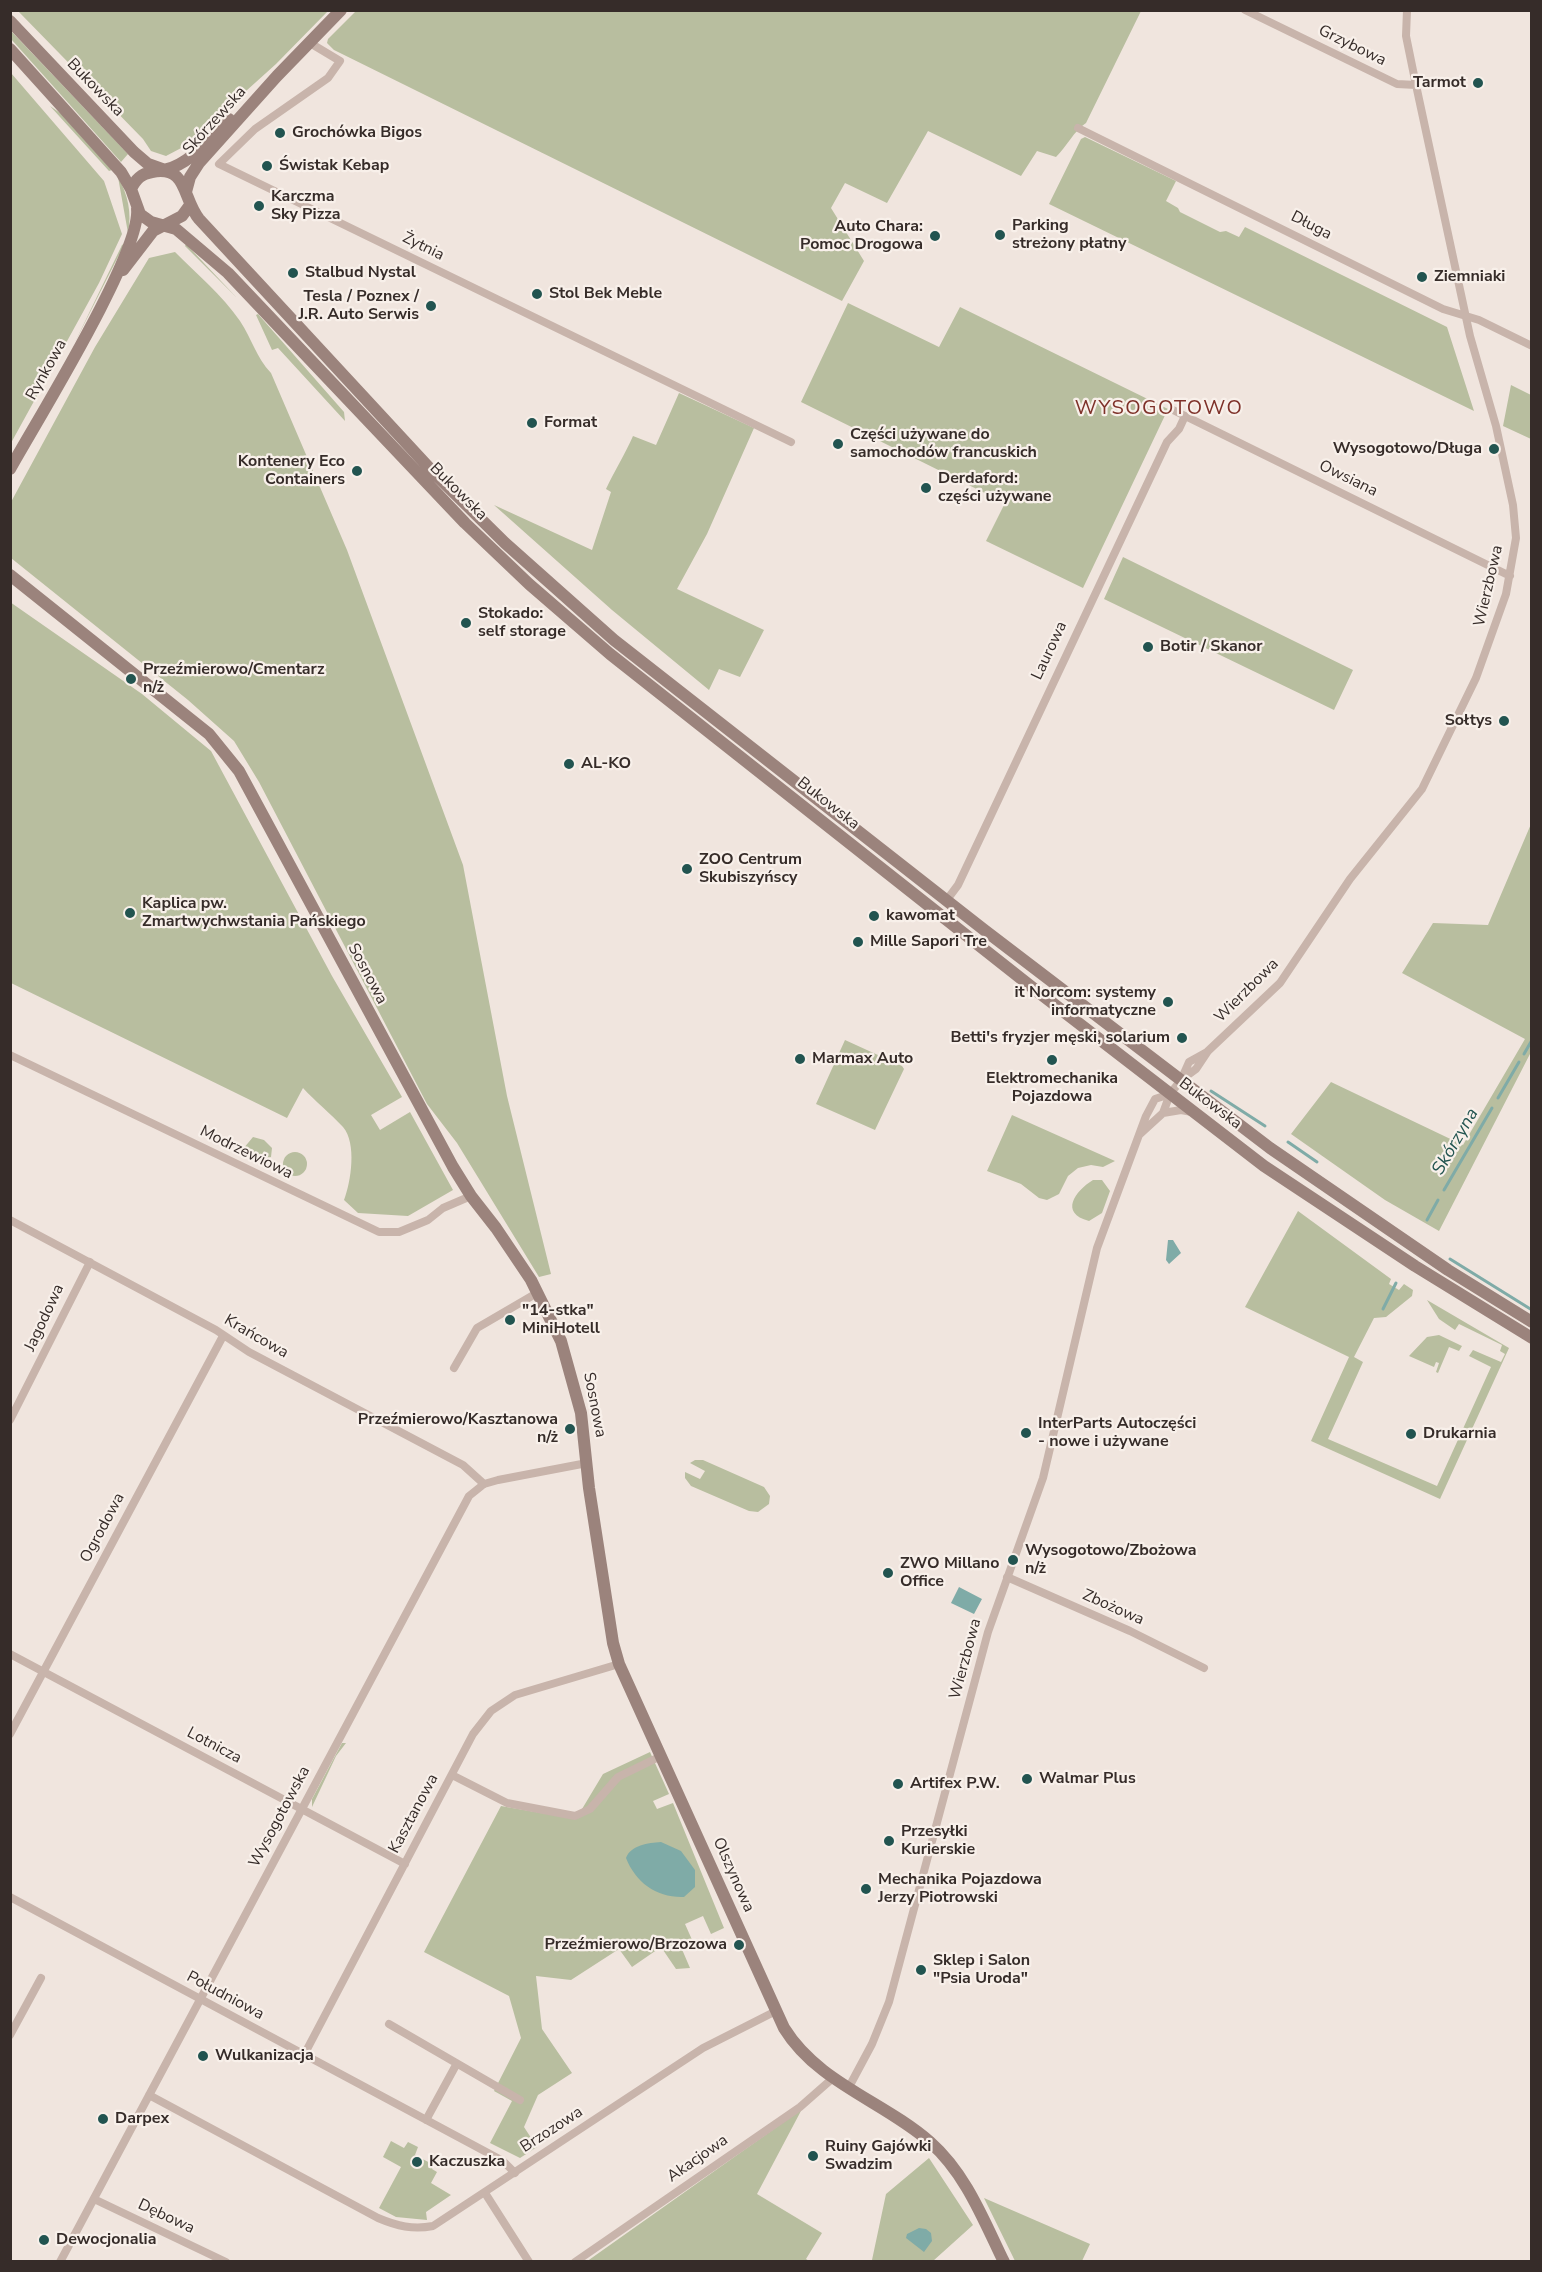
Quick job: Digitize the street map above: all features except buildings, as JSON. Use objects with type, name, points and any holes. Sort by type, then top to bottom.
[{"type":"main road","name":"Skórzewska","points":[[163,169],[174,167],[187,159],[277,76],[341,10]]},
{"type":"main road","name":"Bukowska","points":[[10,21],[135,152],[148,164],[163,169]]},
{"type":"main road","points":[[10,49],[97,144],[132,189],[137,208],[149,221],[165,224],[182,216],[190,205],[179,179],[163,169],[141,175],[132,189]]},
{"type":"main road","name":"Skórzewska","points":[[186,192],[188,180],[196,167],[277,76]]},
{"type":"main road","name":"Bukowska","points":[[190,205],[242,267],[412,450],[531,567],[640,661],[946,901],[1181,1080],[1336,1194],[1448,1270],[1532,1322]]},
{"type":"main road","name":"Rynkowa","points":[[112,286],[137,224],[137,208]]},
{"type":"main road","name":"Bukowska","points":[[165,224],[178,231],[236,282],[439,497],[563,614],[666,699],[1192,1112],[1317,1202],[1532,1338]]},
{"type":"main road","name":"Rynkowa","points":[[10,469],[112,286],[149,234],[165,224]]},
{"type":"main road","name":"Sosnowa","points":[[10,575],[201,727],[227,753],[471,1196],[496,1227],[537,1293],[561,1341],[578,1396],[587,1464]]},
{"type":"main road","name":"Olszynowa","points":[[587,1464],[611,1632],[619,1664],[776,2011],[801,2052],[833,2078],[914,2130],[941,2152],[963,2179],[1004,2262]]},
{"type":"street","name":"Grzybowa","points":[[1245,10],[1397,84],[1416,85]]},
{"type":"street","name":"Wierzbowa","points":[[1140,1134],[1163,1113],[1170,1094],[1181,1080],[1189,1062],[1208,1051],[1284,978],[1350,879],[1422,789],[1483,662],[1502,611],[1516,538],[1513,505],[1496,426],[1480,375],[1466,316],[1416,85],[1406,36],[1407,10]]},
{"type":"street","name":"Żytnia","points":[[310,43],[340,60],[332,74],[255,129],[219,164],[791,442]]},
{"type":"street","name":"Długa","points":[[1078,128],[1443,309],[1466,316],[1532,346]]},
{"type":"street","name":"Owsiana","points":[[1173,410],[1510,576]]},
{"type":"street","name":"Laurowa","points":[[946,901],[958,885],[1167,442],[1179,429],[1185,416]]},
{"type":"street","name":"Modrzewiowa","points":[[10,1055],[379,1232],[392,1233],[428,1221],[443,1208],[471,1196]]},
{"type":"street","name":"Wierzbowa","points":[[849,2087],[872,2044],[889,2002],[988,1632],[1043,1478],[1097,1248],[1123,1172],[1155,1099],[1170,1094]]},
{"type":"street","points":[[1163,1113],[1181,1110],[1192,1112]]},
{"type":"street","name":"Krańcowa","points":[[10,1220],[464,1465],[484,1484]]},
{"type":"street","name":"Jagodowa","points":[[10,1420],[90,1262]]},
{"type":"street","points":[[454,1368],[477,1328],[537,1293]]},
{"type":"street","name":"Ogrodowa","points":[[10,1734],[222,1336]]},
{"type":"street","points":[[484,1484],[587,1464]]},
{"type":"street","name":"Wysogotowska","points":[[60,2262],[459,1513],[469,1496],[484,1484]]},
{"type":"street","name":"Zbożowa","points":[[1007,1577],[1130,1631],[1204,1668]]},
{"type":"street","name":"Lotnicza","points":[[10,1654],[405,1864]]},
{"type":"street","name":"Kasztanowa","points":[[304,2055],[473,1734],[491,1711],[528,1689],[619,1664]]},
{"type":"street","points":[[452,1775],[507,1803],[575,1816],[590,1809],[618,1777],[661,1756]]},
{"type":"street","name":"Południowa","points":[[10,1898],[503,2161],[515,2173]]},
{"type":"street","points":[[10,2035],[41,1978]]},
{"type":"street","name":"Brzozowa","points":[[149,2095],[391,2224],[406,2228],[433,2226],[703,2048],[776,2011]]},
{"type":"street","points":[[389,2025],[520,2100]]},
{"type":"street","points":[[426,2120],[456,2065]]},
{"type":"street","name":"Akacjowa","points":[[575,2262],[800,2107],[833,2078]]},
{"type":"street","points":[[485,2193],[529,2262]]},
{"type":"street","name":"Dębowa","points":[[94,2199],[226,2262]]},
{"type":"green space","points":[[357,10],[1141,11],[1086,123],[1056,157],[1037,151],[1021,176],[928,131],[887,203],[845,183],[831,208],[864,261],[842,301],[334,50],[327,43],[328,39]]},
{"type":"green space","points":[[18,11],[328,11],[276,64],[185,146],[166,156],[151,151],[143,139]]},
{"type":"green space","points":[[11,31],[128,154],[121,162],[11,39]]},
{"type":"green space","points":[[11,73],[104,181],[122,234],[99,283],[11,443]]},
{"type":"green space","points":[[50,106],[63,115],[112,170],[109,171]]},
{"type":"green space","points":[[1085,137],[1176,181],[1166,201],[1178,208],[1180,212],[1220,232],[1226,231],[1239,237],[1245,227],[1447,327],[1474,411],[1049,204],[1081,139]]},
{"type":"green space","points":[[118,177],[128,204],[130,218],[128,233]]},
{"type":"green space","points":[[125,243],[75,342],[122,245]]},
{"type":"green space","points":[[186,244],[237,298],[185,246]]},
{"type":"green space","points":[[175,252],[233,311],[271,373],[347,550],[463,865],[507,1096],[551,1274],[539,1277],[457,1143],[427,1104],[259,782],[234,741],[188,700],[11,558],[11,502],[95,347],[149,258]]},
{"type":"green space","points":[[848,303],[939,347],[960,307],[1168,409],[1083,588],[986,541],[1005,503],[801,402]]},
{"type":"green space","points":[[258,314],[344,412],[345,421],[278,348],[272,350],[256,315]]},
{"type":"green space","points":[[1511,385],[1531,395],[1531,439],[1503,426]]},
{"type":"green space","points":[[679,393],[754,428],[707,534],[677,589],[764,630],[740,677],[719,669],[709,690],[612,610],[494,505],[592,550],[611,492],[606,489],[633,436],[656,445]]},
{"type":"green space","points":[[1123,557],[1353,670],[1334,710],[1104,599]]},
{"type":"green space","points":[[10,602],[142,694],[211,751],[332,976],[402,1097],[371,1115],[380,1130],[410,1112],[453,1190],[408,1216],[358,1213],[344,1200],[351,1163],[347,1134],[343,1127],[303,1088],[287,1118],[11,983]]},
{"type":"green space","points":[[1531,824],[1531,1052],[1439,1231],[1385,1200],[1291,1134],[1331,1082],[1463,1145],[1525,1039],[1402,973],[1433,923],[1488,925]]},
{"type":"green space","points":[[845,1040],[902,1066],[904,1069],[875,1130],[816,1104]]},
{"type":"green space","points":[[1012,1115],[1115,1161],[1103,1167],[1091,1165],[1078,1168],[1068,1176],[1059,1194],[1047,1200],[1039,1198],[1021,1184],[987,1171]]},
{"type":"green space","points":[[253,1137],[264,1140],[272,1148],[271,1157],[256,1157],[243,1149]]},
{"type":"green space","points":[[295,1152],[300,1153],[306,1159],[306,1169],[300,1175],[295,1176],[290,1175],[284,1169],[283,1164],[284,1159],[290,1153]]},
{"type":"green space","points":[[1093,1180],[1102,1180],[1110,1191],[1102,1213],[1089,1221],[1074,1213],[1072,1207],[1076,1196]]},
{"type":"green space","points":[[1298,1211],[1391,1279],[1389,1284],[1399,1290],[1404,1284],[1413,1290],[1412,1296],[1386,1317],[1374,1318],[1354,1357],[1363,1362],[1328,1439],[1437,1486],[1491,1367],[1469,1356],[1473,1350],[1501,1362],[1505,1354],[1500,1351],[1502,1345],[1459,1324],[1455,1330],[1439,1319],[1427,1300],[1509,1348],[1440,1499],[1311,1441],[1349,1357],[1245,1307]]},
{"type":"green space","points":[[1439,1335],[1462,1346],[1459,1351],[1449,1347],[1438,1373],[1436,1372],[1439,1363],[1436,1362],[1434,1367],[1409,1356],[1427,1337]]},
{"type":"green space","points":[[703,1460],[764,1487],[770,1496],[769,1504],[758,1512],[749,1511],[691,1486],[685,1478],[685,1472],[700,1479],[705,1471],[690,1463]]},
{"type":"green space","points":[[342,1743],[346,1743],[336,1756],[312,1807],[312,1799]]},
{"type":"green space","points":[[650,1752],[669,1794],[653,1801],[657,1809],[673,1803],[724,1928],[711,1934],[703,1916],[685,1924],[693,1942],[681,1947],[690,1968],[676,1969],[661,1947],[632,1967],[619,1949],[571,1980],[536,1976],[542,2029],[572,2073],[538,2095],[524,2127],[537,2147],[520,2158],[490,2143],[512,2101],[494,2091],[521,2038],[509,1996],[424,1952],[501,1806],[576,1819],[603,1774]]},
{"type":"green space","points":[[802,2109],[757,2194],[822,2233],[806,2259],[809,2261],[586,2262]]},
{"type":"green space","name":"Kaczuszka","points":[[391,2141],[404,2148],[408,2142],[418,2147],[415,2155],[434,2165],[432,2169],[437,2172],[431,2183],[451,2195],[426,2212],[427,2220],[396,2217],[379,2208],[401,2167],[383,2157]]},
{"type":"green space","points":[[929,2158],[973,2225],[933,2261],[874,2262],[872,2260],[886,2194]]},
{"type":"green space","points":[[984,2198],[1090,2244],[1082,2261],[1015,2261]]},
{"type":"water","points":[[1168,1240],[1173,1240],[1181,1253],[1169,1264],[1166,1260]]},
{"type":"water","points":[[959,1587],[982,1599],[974,1614],[951,1603]]},
{"type":"water","points":[[661,1842],[681,1851],[695,1870],[695,1887],[684,1897],[656,1892],[635,1875],[626,1858],[636,1847]]},
{"type":"water","points":[[919,2228],[931,2233],[932,2241],[924,2252],[906,2238],[907,2234]]},
{"type":"waterway","name":"Skórzyna","points":[[1524,1054],[1532,1040]]},
{"type":"waterway","name":"Skórzyna","points":[[1498,1098],[1519,1062]]},
{"type":"waterway","points":[[1211,1091],[1265,1126]]},
{"type":"waterway","name":"Skórzyna","points":[[1444,1190],[1492,1108]]},
{"type":"waterway","points":[[1288,1142],[1317,1162]]},
{"type":"waterway","name":"Skórzyna","points":[[1427,1220],[1438,1200]]},
{"type":"waterway","points":[[1450,1259],[1532,1310]]},
{"type":"waterway","name":"Skórzyna","points":[[1383,1309],[1396,1283]]},
{"type":"place","name":"Tarmot","points":[[1478,83]]},
{"type":"place","name":"Grochówka Bigos","points":[[280,133]]},
{"type":"place","name":"Świstak Kebap","points":[[267,166]]},
{"type":"place","name":"Karczma Sky Pizza","points":[[259,206]]},
{"type":"place","name":"Parking streżony płatny","points":[[1000,235]]},
{"type":"place","name":"Auto Chara: Pomoc Drogowa","points":[[935,236]]},
{"type":"place","name":"Stalbud Nystal","points":[[293,273]]},
{"type":"place","name":"Ziemniaki","points":[[1422,277]]},
{"type":"place","name":"Stol Bek Meble","points":[[537,294]]},
{"type":"place","name":"Tesla / Poznex / J.R. Auto Serwis","points":[[431,306]]},
{"type":"place","name":"Format","points":[[532,423]]},
{"type":"place","name":"Części używane do samochodów francuskich","points":[[838,444]]},
{"type":"place","name":"Wysogotowo/Długa","points":[[1494,449]]},
{"type":"place","name":"Kontenery Eco Containers","points":[[357,471]]},
{"type":"place","name":"Derdaford: części używane","points":[[926,488]]},
{"type":"place","name":"Stokado: self storage","points":[[466,623]]},
{"type":"place","name":"Botir / Skanor","points":[[1148,647]]},
{"type":"place","name":"Przeźmierowo/Cmentarz n/ż","points":[[131,679]]},
{"type":"place","name":"Sołtys","points":[[1504,721]]},
{"type":"place","name":"AL-KO","points":[[569,764]]},
{"type":"place","name":"ZOO Centrum Skubiszyńscy","points":[[687,869]]},
{"type":"place","name":"Kaplica pw. Zmartwychwstania Pańskiego","points":[[130,913]]},
{"type":"place","name":"kawomat","points":[[874,916]]},
{"type":"place","name":"Mille Sapori Tre","points":[[858,942]]},
{"type":"place","name":"it Norcom: systemy informatyczne","points":[[1168,1002]]},
{"type":"place","name":"Betti's fryzjer męski, solarium","points":[[1182,1038]]},
{"type":"place","name":"Marmax Auto","points":[[800,1059]]},
{"type":"place","name":"Elektromechanika Pojazdowa","points":[[1052,1060]]},
{"type":"place","name":"\"14-stka\" MiniHotell","points":[[510,1320]]},
{"type":"place","name":"Przeźmierowo/Kasztanowa n/ż","points":[[570,1429]]},
{"type":"place","name":"InterParts Autoczęści - nowe i używane","points":[[1026,1433]]},
{"type":"place","name":"Drukarnia","points":[[1411,1434]]},
{"type":"place","name":"Wysogotowo/Zbożowa n/ż","points":[[1013,1560]]},
{"type":"place","name":"ZWO Millano Office","points":[[888,1573]]},
{"type":"place","name":"Walmar Plus","points":[[1027,1779]]},
{"type":"place","name":"Artifex P.W.","points":[[898,1784]]},
{"type":"place","name":"Przesyłki Kurierskie","points":[[889,1841]]},
{"type":"place","name":"Mechanika Pojazdowa Jerzy Piotrowski","points":[[866,1889]]},
{"type":"place","name":"Przeźmierowo/Brzozowa","points":[[739,1945]]},
{"type":"place","name":"Sklep i Salon \"Psia Uroda\"","points":[[921,1970]]},
{"type":"place","name":"Wulkanizacja","points":[[203,2056]]},
{"type":"place","name":"Darpex","points":[[103,2119]]},
{"type":"place","name":"Ruiny Gajówki Swadzim","points":[[813,2156]]},
{"type":"place","name":"Kaczuszka","points":[[417,2162]]},
{"type":"place","name":"Dewocjonalia","points":[[44,2240]]},
{"type":"district","name":"WYSOGOTOWO","points":[[1159,409]]}]
